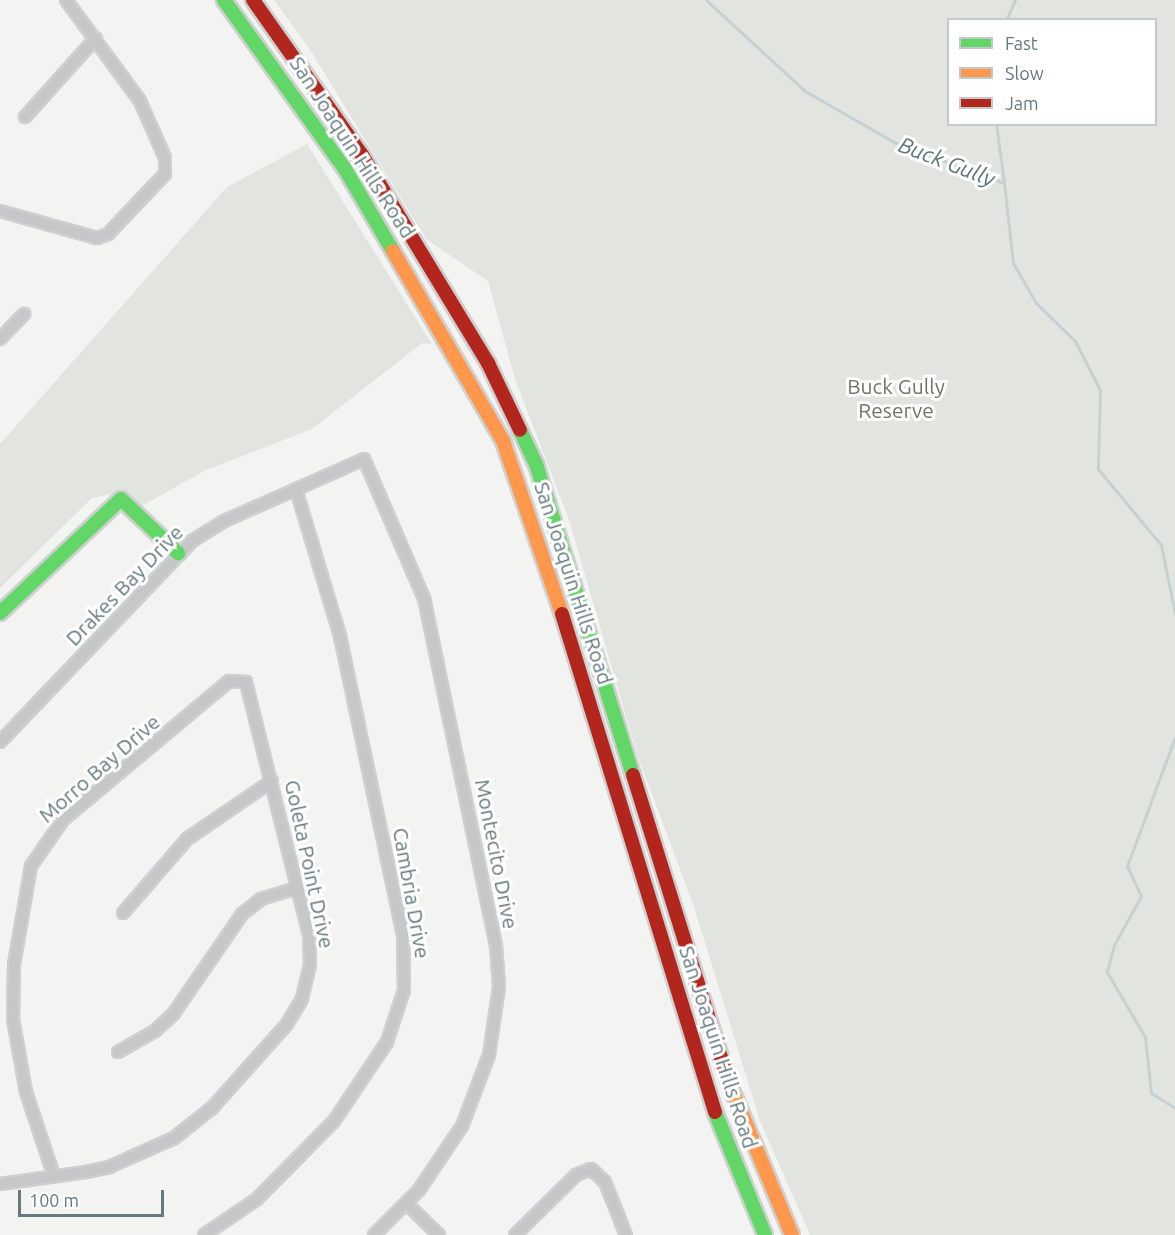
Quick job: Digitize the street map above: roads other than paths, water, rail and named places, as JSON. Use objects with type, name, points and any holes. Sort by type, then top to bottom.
[{"type":"main road","name":"San Joaquin Hills Road","points":[[224,0],[345,169],[503,441],[531,513],[713,1106],[765,1235]]},
{"type":"main road","name":"San Joaquin Hills Road","points":[[253,0],[368,165],[488,363],[536,464],[736,1106],[792,1235]]},
{"type":"main road","points":[[0,613],[122,499],[178,553]]},
{"type":"street","points":[[0,211],[97,238],[108,234],[165,174],[165,158],[140,101],[66,0]]},
{"type":"street","points":[[25,117],[96,38]]},
{"type":"street","points":[[0,339],[24,314]]},
{"type":"street","name":"Drakes Bay Drive","points":[[0,742],[178,553],[222,522],[364,459]]},
{"type":"street","name":"Montecito Drive","points":[[364,459],[424,598],[499,973],[495,1028],[477,1092],[452,1143],[406,1204],[374,1235]]},
{"type":"street","name":"Cambria Drive","points":[[204,1235],[256,1199],[334,1121],[387,1042],[404,990],[404,935],[344,657],[296,489]]},
{"type":"street","name":"Goleta Point Drive","points":[[0,1184],[121,1163],[174,1138],[212,1108],[287,1024],[302,999],[310,964],[298,888],[250,689],[238,680],[223,687]]},
{"type":"street","name":"Morro Bay Drive","points":[[54,1176],[26,1092],[13,1019],[14,964],[32,866],[63,820],[223,687]]},
{"type":"street","points":[[123,913],[187,839],[272,781]]},
{"type":"street","points":[[118,1052],[155,1031],[174,1012],[242,914],[261,899],[298,888]]},
{"type":"street","points":[[515,1235],[525,1231],[576,1175],[591,1169],[601,1173],[627,1235]]},
{"type":"street","points":[[406,1204],[439,1235]]},
{"type":"waterway","name":"Buck Gully","points":[[706,0],[805,91],[894,142],[1004,183],[1013,263],[1036,303],[1075,341],[1100,390],[1098,469],[1161,545],[1175,614]]},
{"type":"waterway","points":[[1007,18],[1015,0]]},
{"type":"waterway","points":[[996,126],[1004,182]]},
{"type":"waterway","name":"Buck Gully","points":[[1175,737],[1127,866],[1141,896],[1114,945],[1107,972],[1145,1037],[1151,1093],[1175,1108]]},
{"type":"park label","name":"Buck Gully Reserve","points":[[896,398]]}]
